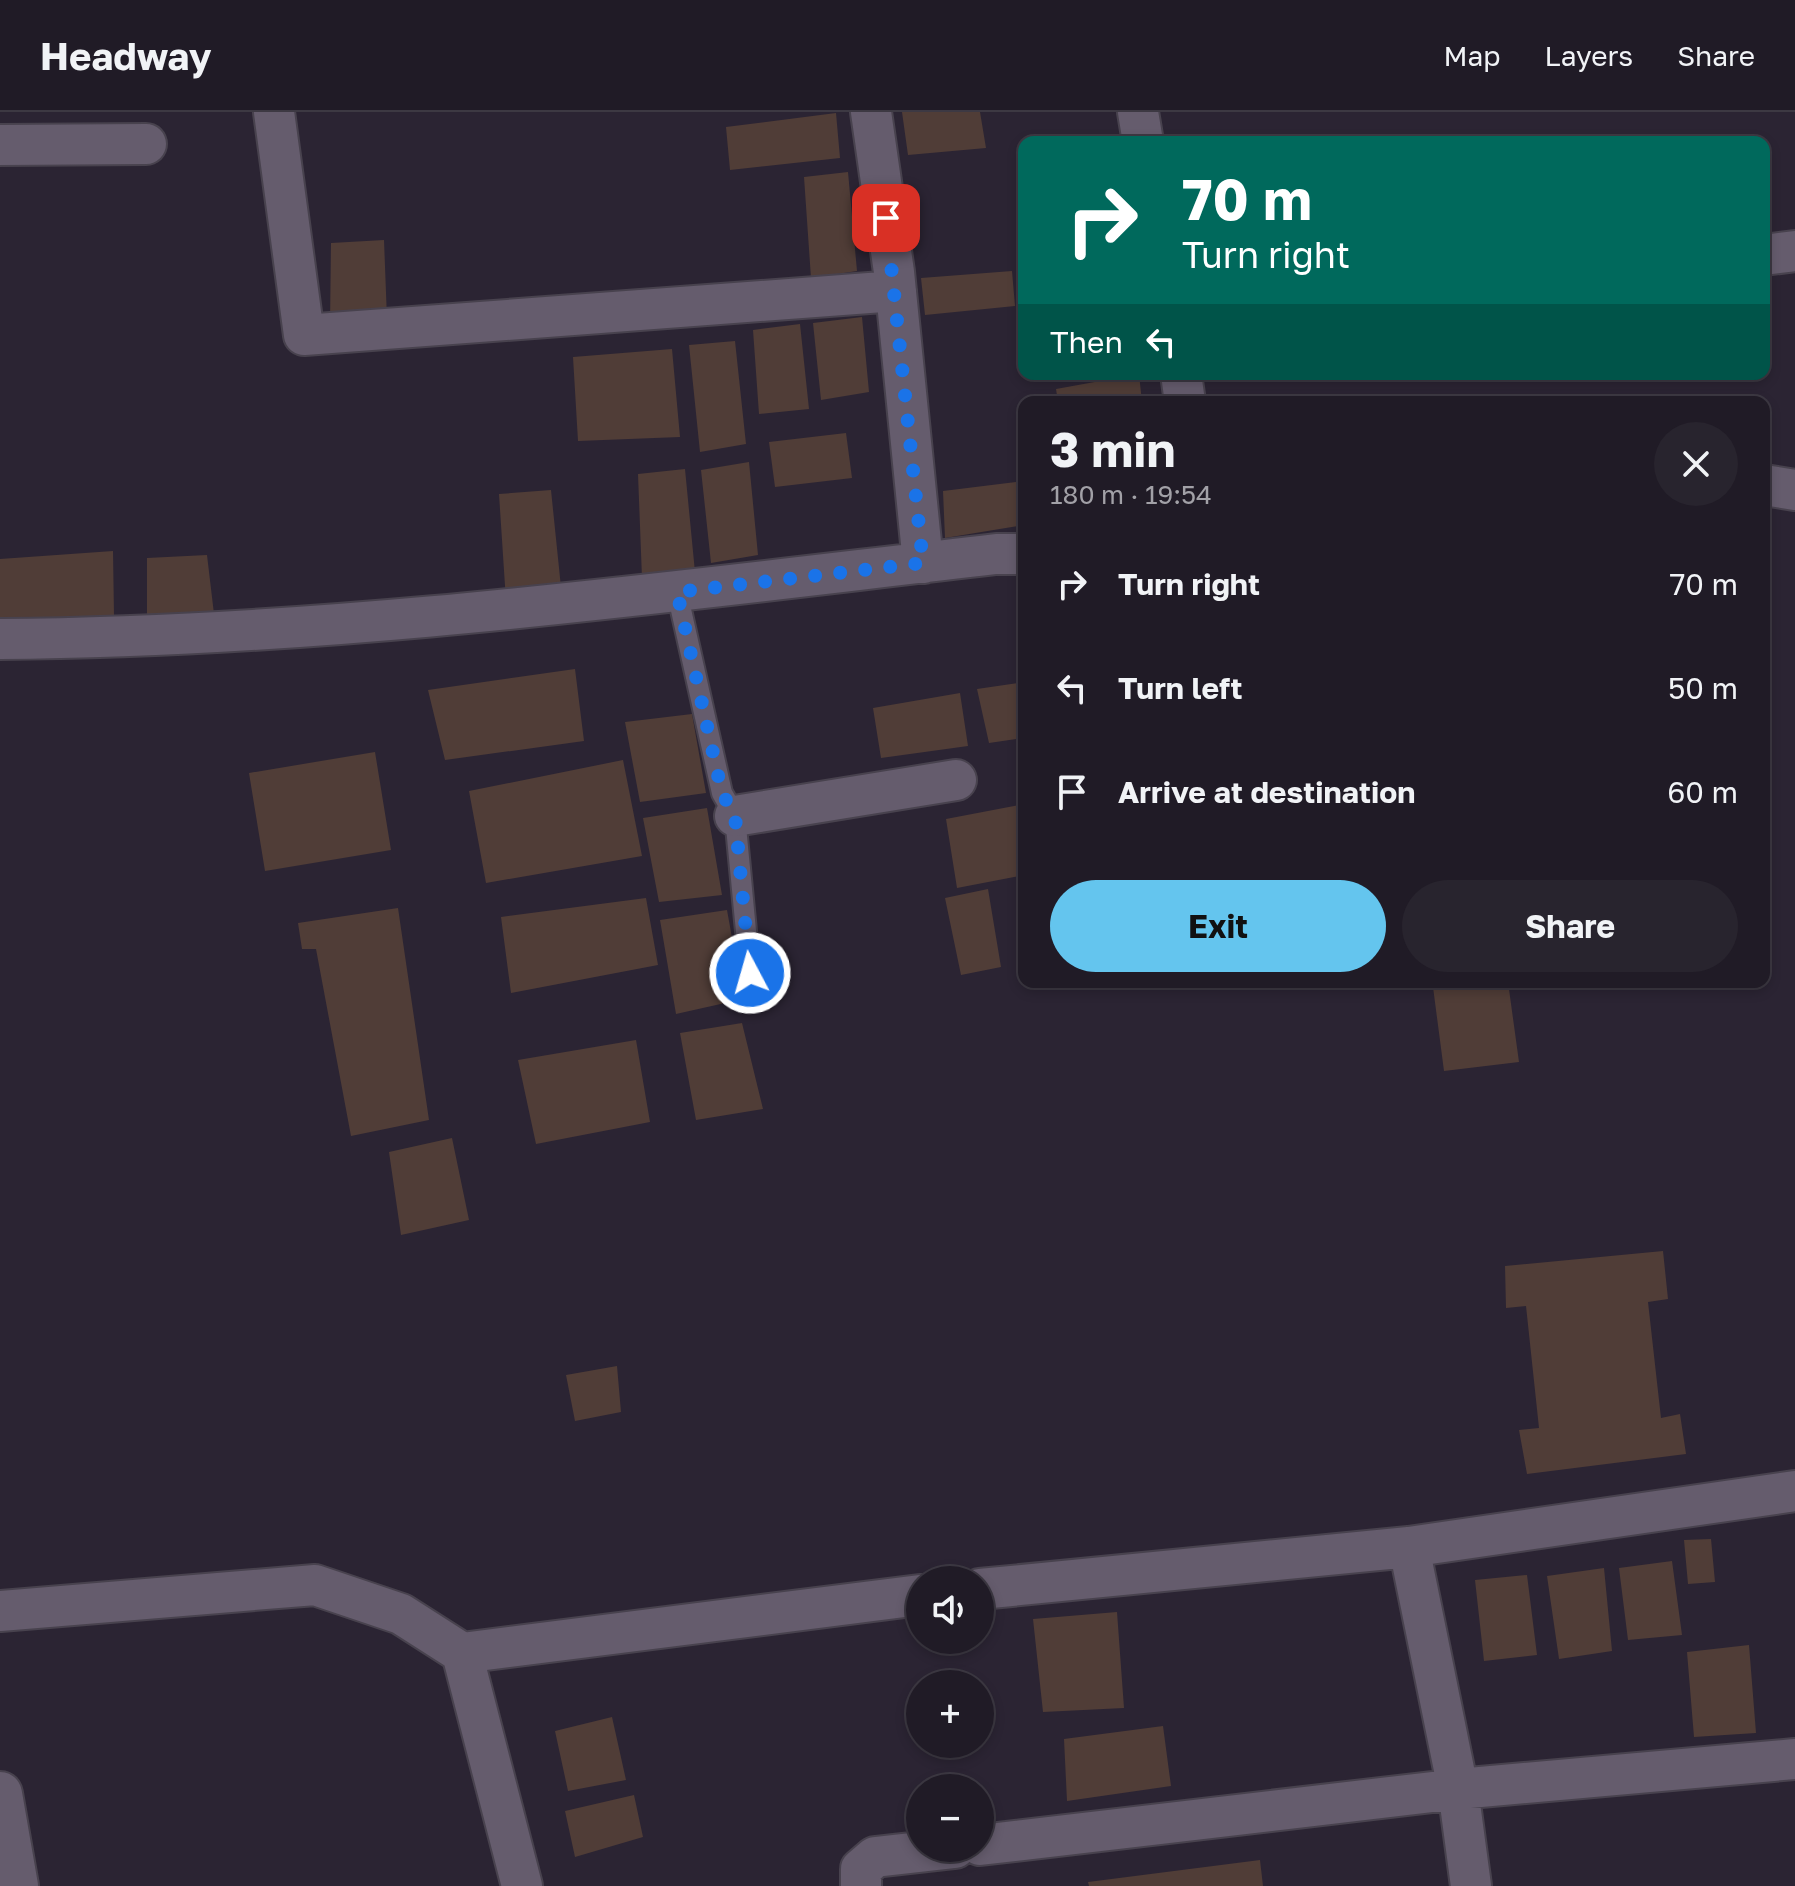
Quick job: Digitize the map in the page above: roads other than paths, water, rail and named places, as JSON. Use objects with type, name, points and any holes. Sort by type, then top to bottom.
[{"type":"main road","points":[[0,1794],[16,1886]]},
{"type":"street","points":[[274,112],[304,335],[896,291]]},
{"type":"street","points":[[871,112],[896,291],[923,563]]},
{"type":"street","points":[[1138,112],[1142,136]]},
{"type":"street","points":[[0,145],[146,144]]},
{"type":"street","points":[[1770,254],[1795,251]]},
{"type":"street","points":[[1770,486],[1795,490]]},
{"type":"street","points":[[0,639],[109,638],[380,620],[677,592],[1018,555]]},
{"type":"street","points":[[735,816],[956,780]]},
{"type":"street","points":[[994,1588],[1409,1547],[1795,1491]]},
{"type":"street","points":[[1409,1547],[1458,1789],[1471,1886]]},
{"type":"street","points":[[0,1611],[315,1585],[401,1614],[462,1653],[906,1597]]},
{"type":"street","points":[[462,1653],[522,1886]]},
{"type":"street","points":[[994,1843],[1458,1789],[1795,1759]]},
{"type":"street","points":[[861,1886],[861,1869],[875,1857],[906,1854]]},
{"type":"lane","points":[[677,592],[722,793],[735,816],[750,973]]}]
